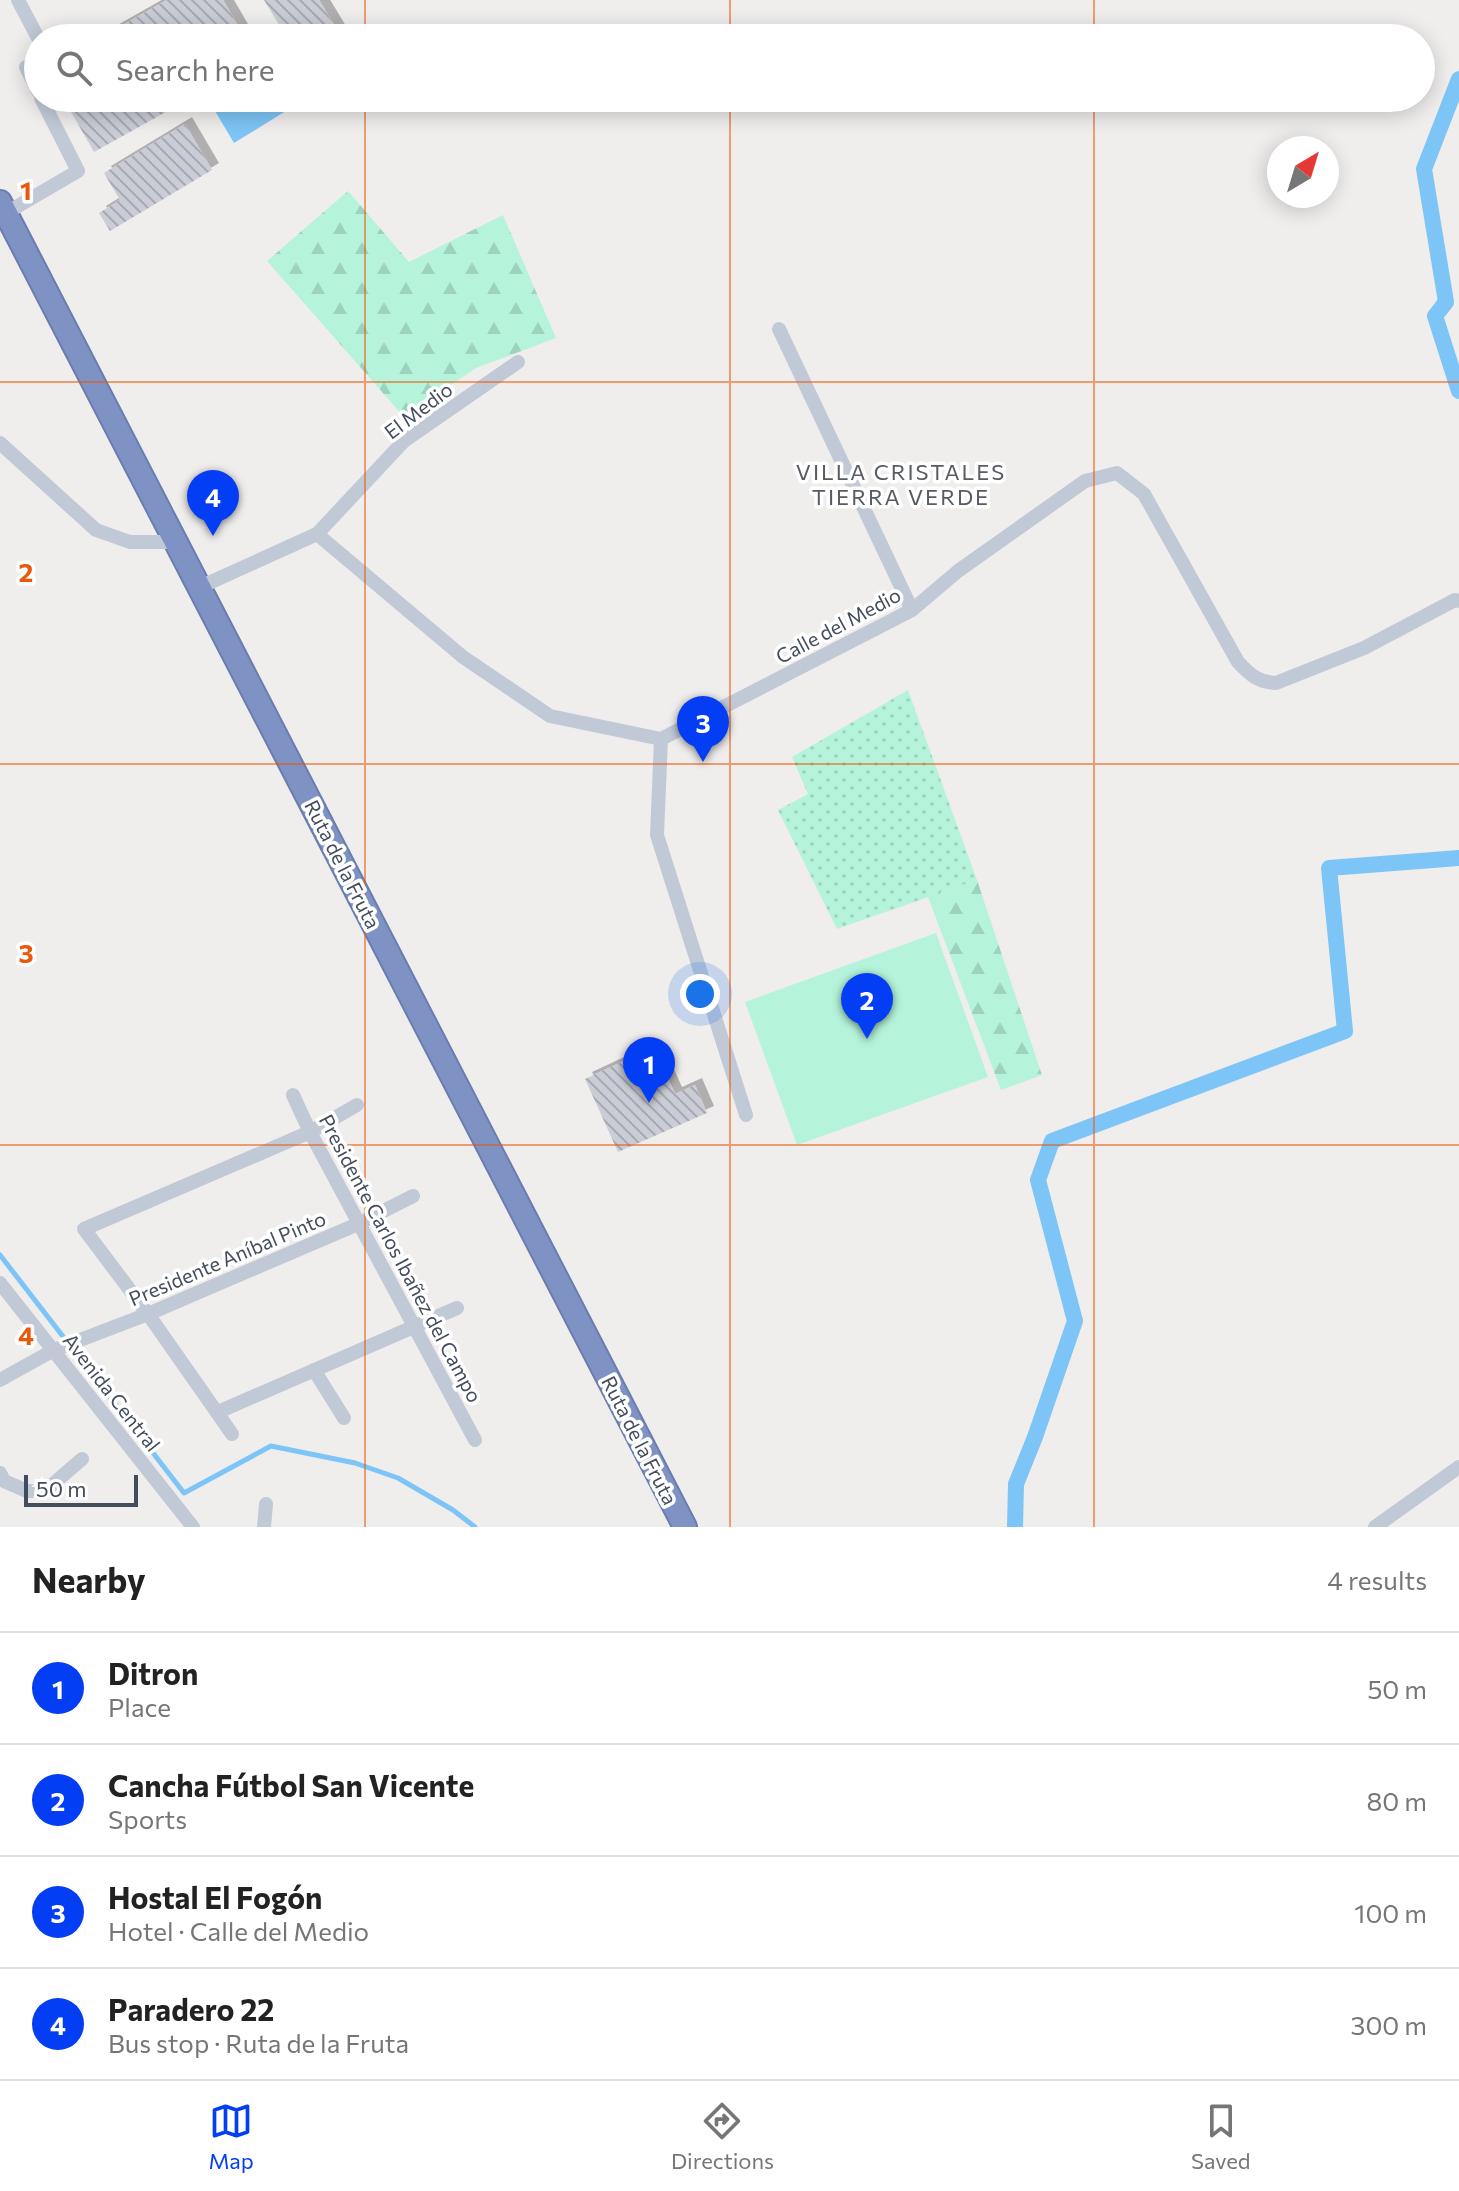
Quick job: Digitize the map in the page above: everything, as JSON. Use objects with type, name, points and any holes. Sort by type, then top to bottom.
[{"type":"highway","name":"Ruta de la Fruta","points":[[3,207],[685,1527]]},
{"type":"street","points":[[18,0],[31,24]]},
{"type":"street","points":[[3,207],[78,171],[48,112]]},
{"type":"street","points":[[779,329],[912,610]]},
{"type":"street","name":"El Medio","points":[[317,534],[404,441],[518,362]]},
{"type":"street","points":[[0,443],[96,530],[130,542],[176,542]]},
{"type":"street","name":"Calle del Medio","points":[[661,739],[912,610],[958,571],[1085,481],[1117,473],[1144,494],[1238,662],[1262,682],[1276,683],[1364,648],[1455,600],[1459,601]]},
{"type":"street","points":[[200,587],[317,534],[463,657],[550,716],[661,739],[657,835],[746,1115]]},
{"type":"street","name":"Presidente Carlos Ibañez del Campo","points":[[293,1095],[358,1224],[475,1440]]},
{"type":"street","points":[[232,1434],[84,1229],[310,1132],[357,1105]]},
{"type":"street","name":"Presidente Aníbal Pinto","points":[[0,1380],[63,1346],[148,1314],[358,1224],[413,1196]]},
{"type":"street","name":"Avenida Central","points":[[0,1283],[63,1346],[193,1527]]},
{"type":"street","points":[[218,1412],[457,1308]]},
{"type":"street","points":[[314,1370],[344,1418]]},
{"type":"street","points":[[0,1473],[4,1481],[27,1491],[45,1491],[82,1459]]},
{"type":"street","points":[[1375,1527],[1459,1467]]},
{"type":"street","points":[[264,1527],[266,1504]]},
{"type":"green space","points":[[348,191],[409,262],[503,215],[556,338],[476,368],[404,417],[267,261]]},
{"type":"green space","points":[[908,690],[977,880],[837,929],[778,810],[808,794],[792,757]]},
{"type":"green space","points":[[977,880],[1042,1075],[1001,1090],[928,897]]},
{"type":"green space","points":[[936,933],[988,1077],[797,1145],[745,1002]]},
{"type":"water","points":[[216,112],[284,112],[234,143]]},
{"type":"building","points":[[167,0],[223,0],[237,24],[125,24]]},
{"type":"building","points":[[264,0],[319,0],[334,24],[279,24]]},
{"type":"building","points":[[71,112],[166,112],[94,152]]},
{"type":"building","points":[[185,124],[212,170],[110,231],[99,213],[120,200],[104,173]]},
{"type":"building","points":[[641,1053],[653,1079],[666,1074],[675,1094],[695,1085],[707,1113],[618,1152],[585,1079]]},
{"type":"waterway","points":[[1459,79],[1424,169],[1446,302],[1435,316],[1459,391]]},
{"type":"waterway","points":[[1015,1527],[1016,1484],[1075,1321],[1038,1180],[1052,1141],[1345,1031],[1329,868],[1459,858]]},
{"type":"waterway","points":[[0,1255],[184,1493],[271,1446],[355,1463],[398,1478],[453,1510],[475,1527]]},
{"type":"place","name":"Paradero 22","points":[[213,536]]},
{"type":"place","name":"Hostal El Fogón","points":[[703,762]]},
{"type":"place","name":"Cancha Fútbol San Vicente","points":[[867,1039]]},
{"type":"place","name":"Ditron","points":[[649,1103]]},
{"type":"district","name":"VILLA CRISTALES TIERRA VERDE","points":[[901,484]]}]
